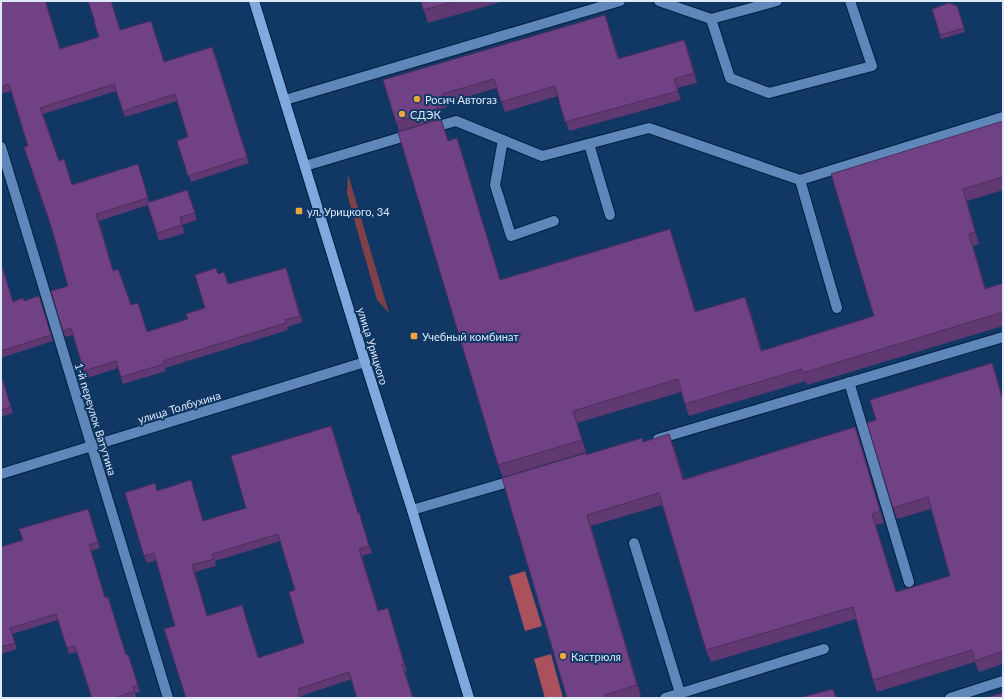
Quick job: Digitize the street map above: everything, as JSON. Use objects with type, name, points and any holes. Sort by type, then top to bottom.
[{"type":"main road","name":"улица Урицкого","points":[[254,1],[469,698]]},
{"type":"street","points":[[285,100],[620,1]]},
{"type":"street","points":[[659,1],[711,19],[777,1]]},
{"type":"street","points":[[711,19],[730,78],[769,94],[872,66],[850,1]]},
{"type":"street","points":[[305,166],[456,121],[542,156],[649,128],[800,180],[1003,117]]},
{"type":"street","points":[[503,140],[495,185],[511,236],[554,221]]},
{"type":"street","points":[[589,144],[610,215]]},
{"type":"street","name":"1-й переулок Ватутина","points":[[1,147],[168,698]]},
{"type":"street","points":[[800,180],[837,308]]},
{"type":"street","points":[[651,440],[849,382],[1002,340]]},
{"type":"street","name":"улица Толбухина","points":[[1,474],[365,362]]},
{"type":"street","points":[[849,382],[909,582]]},
{"type":"street","points":[[412,510],[522,478]]},
{"type":"street","points":[[634,543],[680,693]]},
{"type":"street","points":[[665,698],[824,649]]},
{"type":"street","points":[[950,698],[1003,682]]},
{"type":"shaded area","points":[[348,174],[389,313],[377,300],[347,194]]},
{"type":"shaded area","points":[[525,571],[542,626],[525,631],[509,576]]},
{"type":"shaded area","points":[[551,654],[563,698],[545,698],[534,659]]},
{"type":"building","points":[[1,1],[45,1],[60,49],[99,37],[88,1],[111,1],[120,30],[151,21],[164,62],[212,47],[247,157],[188,176],[177,141],[188,137],[175,94],[123,111],[114,84],[40,108],[59,161],[64,159],[72,185],[138,164],[148,198],[96,214],[113,271],[118,269],[131,305],[138,303],[147,332],[188,319],[186,314],[205,308],[195,275],[216,268],[218,274],[224,272],[228,284],[286,268],[300,316],[285,320],[286,323],[163,361],[164,364],[121,377],[116,361],[84,371],[71,328],[63,331],[51,291],[68,286],[52,229],[24,147],[28,146],[9,84],[1,87]]},
{"type":"building","points":[[421,1],[456,1],[423,10]]},
{"type":"building","points":[[949,3],[957,6],[964,28],[940,35],[932,9]]},
{"type":"building","points":[[605,15],[618,59],[684,40],[694,73],[674,79],[678,91],[565,122],[555,86],[501,102],[494,79],[442,94],[443,98],[435,100],[438,109],[396,122],[383,80]]},
{"type":"building","points":[[441,119],[448,141],[457,138],[500,280],[670,229],[695,312],[745,297],[761,351],[874,316],[831,174],[1003,121],[1003,177],[963,189],[975,232],[969,234],[985,289],[1003,283],[1003,312],[803,373],[802,369],[685,404],[678,379],[573,411],[582,440],[498,465],[398,132]]},
{"type":"building","points":[[187,190],[195,213],[180,217],[182,225],[157,233],[147,203]]},
{"type":"building","points":[[1,263],[13,302],[23,298],[24,301],[39,296],[51,335],[1,351]]},
{"type":"building","points":[[992,363],[1003,401],[1003,651],[975,661],[972,650],[873,680],[853,607],[706,650],[659,493],[587,515],[637,685],[604,695],[605,698],[567,698],[502,478],[642,438],[643,442],[669,434],[683,480],[855,427],[880,511],[872,514],[896,592],[950,576],[928,497],[893,508],[867,423],[876,420],[870,400]]},
{"type":"building","points":[[1,375],[11,407],[1,410]]},
{"type":"building","points":[[331,426],[369,546],[359,549],[378,611],[388,608],[404,664],[402,664],[413,698],[357,698],[349,672],[298,689],[300,693],[298,694],[299,698],[186,698],[164,629],[175,626],[154,553],[144,556],[125,493],[155,483],[157,491],[191,480],[203,521],[246,508],[231,456]],"holes":[[[278,534],[295,590],[289,592],[304,643],[258,658],[242,605],[207,616],[192,565],[214,559],[212,554]]]},
{"type":"building","points":[[88,509],[98,542],[89,545],[105,598],[108,597],[126,655],[128,654],[138,686],[133,687],[134,691],[115,698],[92,698],[75,646],[67,648],[56,614],[10,628],[15,643],[1,647],[1,547],[23,540],[19,529]]},
{"type":"building","points":[[833,689],[836,698],[799,698]]},
{"type":"building","points":[[1003,693],[1003,698],[985,698]]},
{"type":"place","name":"Росич Автогаз","points":[[417,99]]},
{"type":"place","name":"СДЭК","points":[[402,114]]},
{"type":"place","name":"ул. Урицкого, 34","points":[[299,211]]},
{"type":"place","name":"Учебный комбинат","points":[[414,336]]},
{"type":"place","name":"Кастрюля","points":[[563,656]]}]
